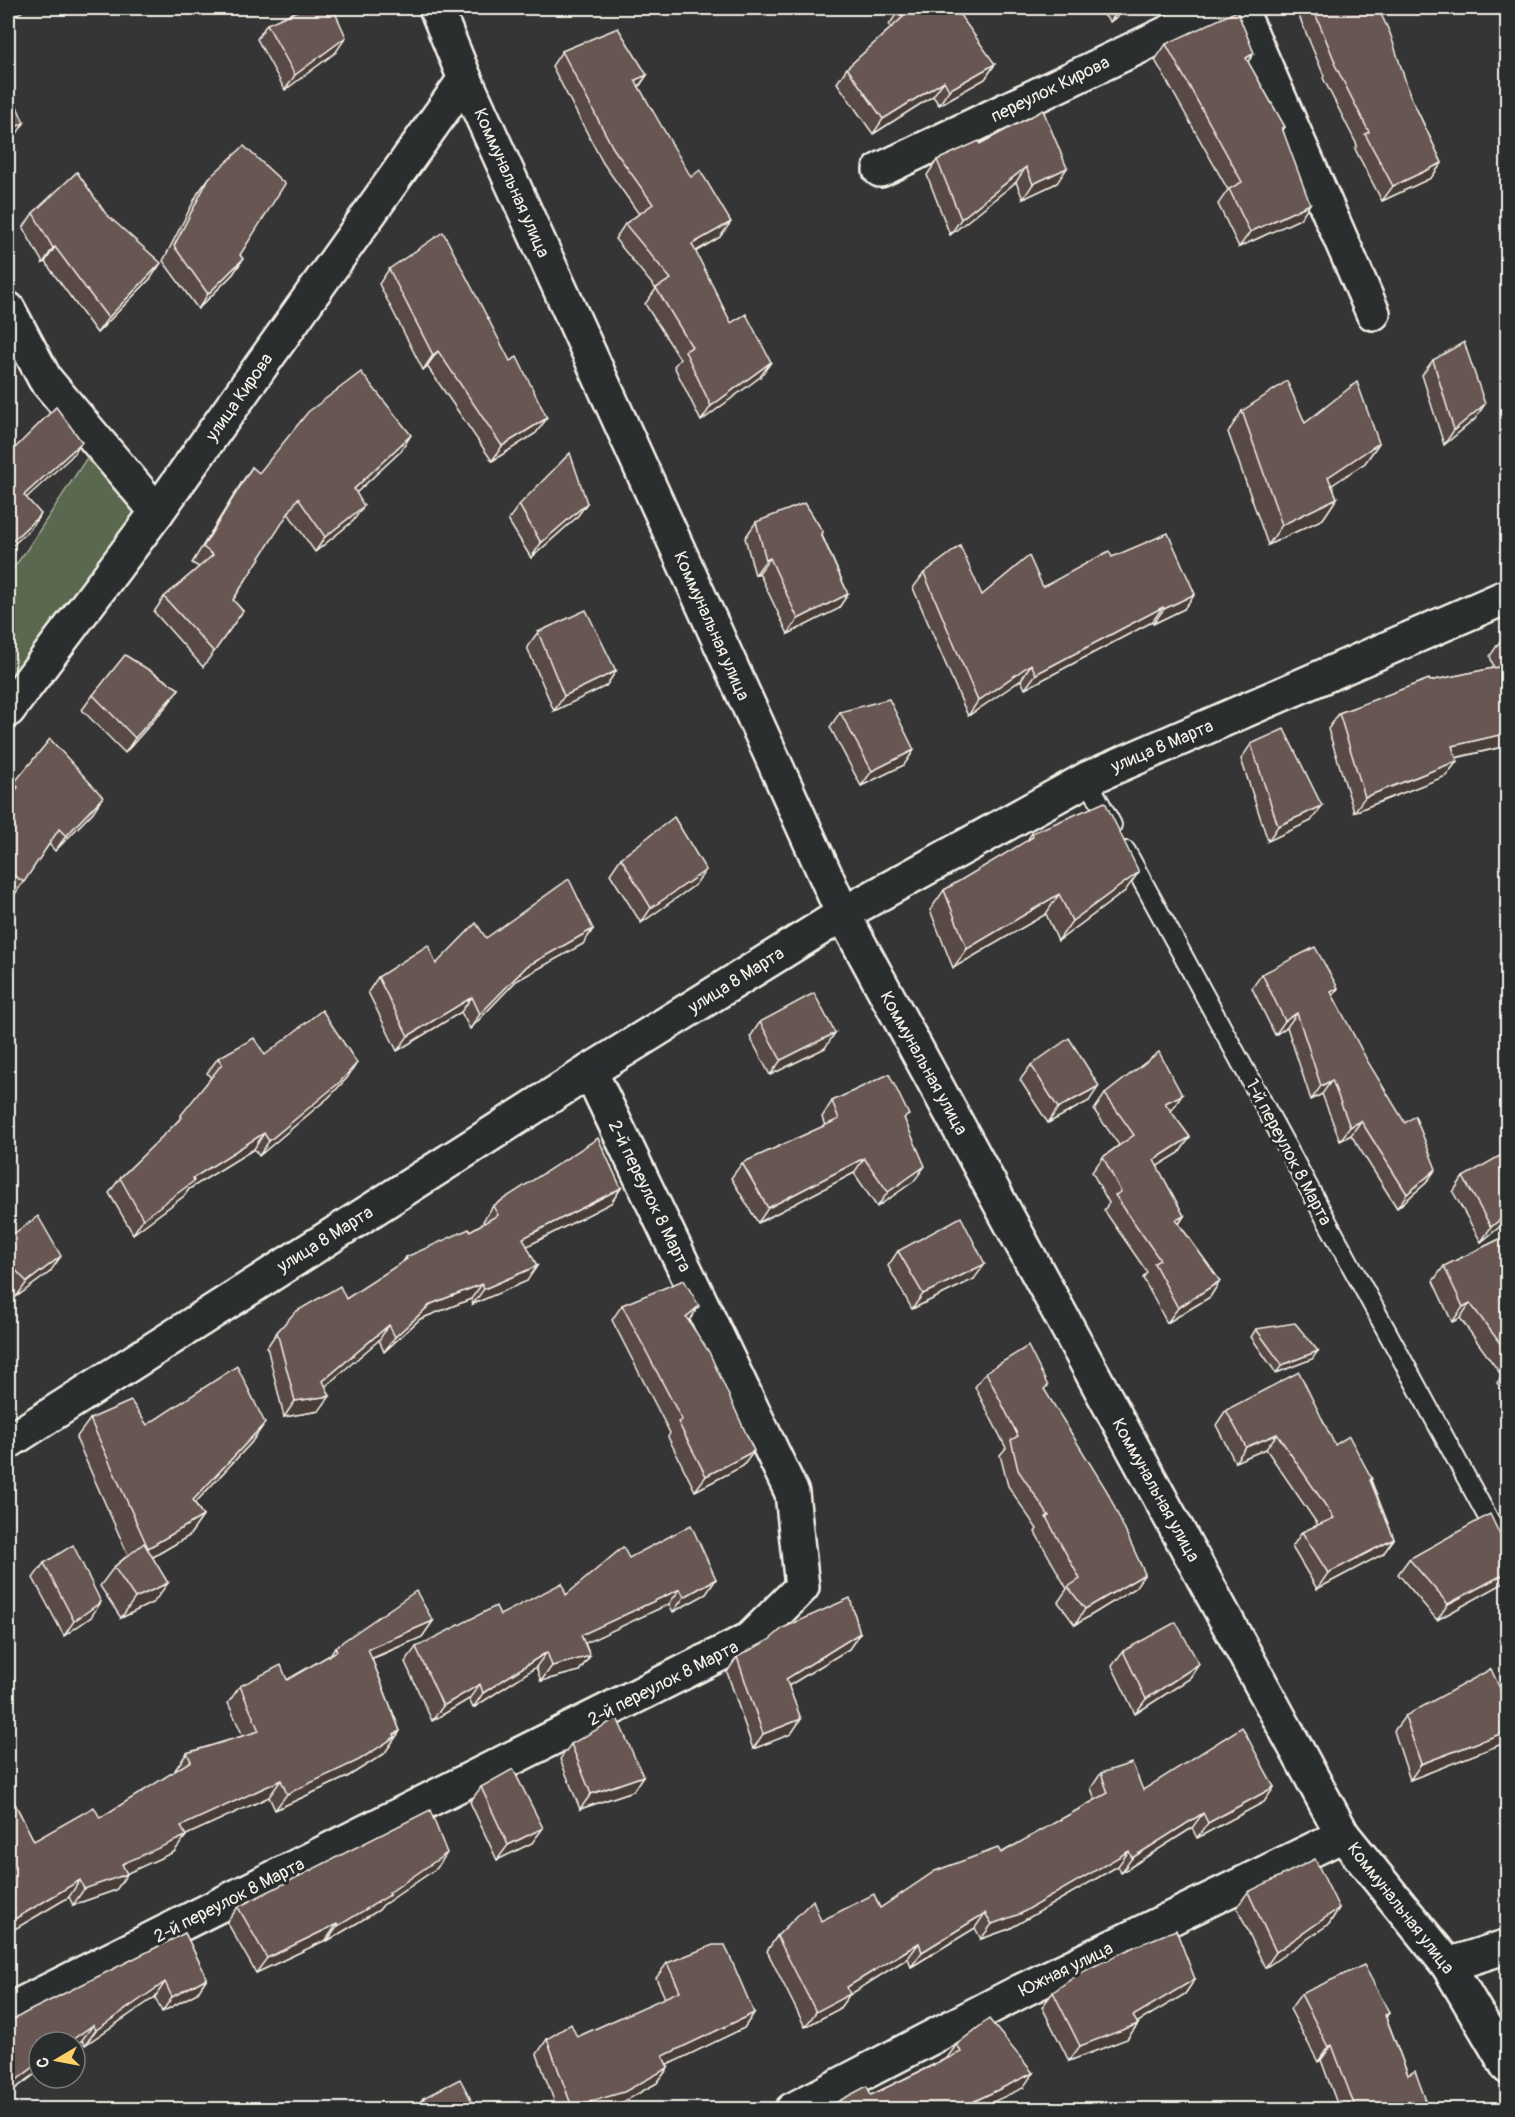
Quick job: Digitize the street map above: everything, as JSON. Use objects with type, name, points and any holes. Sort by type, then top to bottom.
[{"type":"street","name":"Коммунальная улица","points":[[436,8],[465,79],[843,914],[1343,1835],[1448,1965],[1508,2067]]},
{"type":"street","name":"переулок Кирова","points":[[880,170],[1220,8]]},
{"type":"street","points":[[1240,8],[1373,313]]},
{"type":"street","name":"улица Кирова","points":[[8,710],[157,512],[465,79]]},
{"type":"street","points":[[8,309],[45,379],[157,512]]},
{"type":"street","name":"улица 8 Марта","points":[[8,1442],[590,1071],[843,914],[1087,779],[1508,596]]},
{"type":"street","name":"2-й переулок 8 Марта","points":[[8,2011],[750,1639],[802,1587],[792,1492],[590,1071]]},
{"type":"street","name":"Южная улица","points":[[792,2109],[1021,1991],[1343,1835]]},
{"type":"street","points":[[1448,1965],[1508,1946]]},
{"type":"lane","name":"1-й переулок 8 Марта","points":[[1087,779],[1492,1525]]},
{"type":"green space","points":[[86,459],[131,497],[138,515],[8,688],[8,575]]},
{"type":"building","points":[[304,8],[333,8],[346,37],[295,75],[267,24]]},
{"type":"building","points":[[903,8],[955,8],[995,64],[949,90],[944,81],[883,119],[847,68],[903,17],[899,10]]},
{"type":"building","points":[[1313,8],[1378,8],[1390,33],[1410,95],[1442,163],[1393,186],[1365,134],[1369,132],[1334,63]]},
{"type":"building","points":[[1237,11],[1254,53],[1246,58],[1285,127],[1282,128],[1310,204],[1250,232],[1229,189],[1242,182],[1166,44]]},
{"type":"building","points":[[618,28],[647,75],[635,80],[691,177],[700,170],[731,222],[692,244],[731,323],[746,314],[771,362],[711,406],[685,351],[692,347],[656,288],[671,279],[625,224],[653,204],[613,148],[562,51]]},
{"type":"building","points":[[8,85],[24,123],[8,130]]},
{"type":"building","points":[[1043,110],[1067,168],[1033,184],[1026,167],[961,219],[937,160],[979,141],[980,144]]},
{"type":"building","points":[[244,146],[285,184],[240,255],[243,259],[208,294],[174,246],[209,178]]},
{"type":"building","points":[[77,172],[106,214],[161,263],[108,318],[55,247],[53,248],[33,213]]},
{"type":"building","points":[[443,232],[510,361],[517,357],[547,418],[502,446],[438,351],[433,355],[389,269]]},
{"type":"building","points":[[1464,342],[1485,404],[1454,430],[1433,360]]},
{"type":"building","points":[[361,372],[411,435],[354,489],[364,506],[325,537],[298,498],[233,600],[243,611],[214,652],[164,597],[213,555],[203,547],[252,467],[259,473],[308,412]]},
{"type":"building","points":[[1287,381],[1305,423],[1357,382],[1379,443],[1328,477],[1337,498],[1282,525],[1242,411]]},
{"type":"building","points":[[56,407],[82,442],[24,495],[41,514],[8,545],[8,455]]},
{"type":"building","points":[[570,453],[587,503],[541,543],[519,505]]},
{"type":"building","points":[[805,503],[823,532],[821,534],[848,594],[798,619],[770,558],[766,560],[756,522]]},
{"type":"building","points":[[1168,533],[1195,594],[1164,609],[1163,607],[1036,674],[1031,664],[978,701],[924,573],[960,546],[982,595],[1029,556],[1043,587],[1109,551],[1112,557]]},
{"type":"building","points":[[586,610],[616,671],[564,696],[538,632]]},
{"type":"building","points":[[1508,637],[1508,659],[1500,641]]},
{"type":"building","points":[[125,655],[179,689],[135,738],[93,695]]},
{"type":"building","points":[[1508,665],[1508,733],[1452,746],[1457,761],[1365,797],[1339,713],[1429,679],[1430,681]]},
{"type":"building","points":[[889,699],[914,750],[872,771],[840,712]]},
{"type":"building","points":[[1284,729],[1322,806],[1278,826],[1251,744]]},
{"type":"building","points":[[50,739],[103,797],[66,836],[59,829],[24,882],[8,872],[8,802],[18,787],[14,783]]},
{"type":"building","points":[[1105,802],[1139,872],[1072,921],[1059,894],[967,949],[944,890],[1033,837],[1032,833]]},
{"type":"building","points":[[674,817],[706,870],[651,908],[621,858]]},
{"type":"building","points":[[569,879],[593,929],[527,966],[480,1014],[472,997],[408,1036],[378,977],[428,945],[436,964],[476,923],[486,938]]},
{"type":"building","points":[[1315,947],[1338,988],[1331,992],[1368,1062],[1405,1123],[1415,1116],[1436,1169],[1407,1194],[1361,1121],[1350,1127],[1332,1080],[1321,1086],[1297,1013],[1285,1021],[1262,974]]},
{"type":"building","points":[[814,993],[835,1033],[781,1060],[760,1022]]},
{"type":"building","points":[[322,1010],[357,1063],[340,1082],[269,1141],[264,1133],[193,1178],[194,1181],[143,1219],[120,1178],[182,1117],[181,1115],[222,1064],[218,1058],[254,1038],[265,1055]]},
{"type":"building","points":[[1069,1038],[1099,1086],[1058,1108],[1031,1065]]},
{"type":"building","points":[[1159,1052],[1182,1095],[1165,1103],[1190,1137],[1154,1160],[1184,1216],[1176,1220],[1220,1281],[1178,1308],[1154,1263],[1160,1260],[1115,1195],[1121,1192],[1103,1157],[1134,1135],[1105,1094]]},
{"type":"building","points":[[889,1074],[909,1115],[904,1118],[925,1166],[888,1192],[864,1158],[768,1208],[742,1163],[839,1119],[832,1101]]},
{"type":"building","points":[[598,1138],[621,1188],[523,1238],[537,1266],[484,1289],[482,1284],[431,1304],[395,1337],[389,1325],[323,1381],[330,1396],[295,1401],[277,1332],[295,1312],[340,1286],[346,1299],[407,1259],[406,1257],[469,1229],[470,1231],[498,1215],[493,1206]]},
{"type":"building","points":[[1503,1154],[1508,1163],[1508,1213],[1491,1227],[1463,1177]]},
{"type":"building","points":[[38,1216],[61,1256],[27,1282],[8,1262],[8,1238]]},
{"type":"building","points":[[961,1217],[985,1264],[923,1294],[898,1251]]},
{"type":"building","points":[[1508,1235],[1508,1354],[1470,1303],[1463,1307],[1444,1266]]},
{"type":"building","points":[[684,1280],[699,1306],[686,1317],[709,1352],[754,1451],[706,1476],[678,1422],[682,1420],[622,1305]]},
{"type":"building","points":[[1295,1323],[1318,1351],[1282,1365],[1256,1329]]},
{"type":"building","points":[[1028,1346],[1048,1386],[1044,1389],[1107,1491],[1145,1574],[1085,1609],[1068,1587],[1080,1579],[1046,1517],[1049,1516],[1018,1470],[1011,1440],[1018,1436],[986,1372]]},
{"type":"building","points":[[237,1366],[265,1423],[193,1500],[203,1516],[148,1548],[90,1419],[131,1401],[147,1425]]},
{"type":"building","points":[[1299,1372],[1335,1445],[1349,1436],[1372,1479],[1370,1480],[1394,1539],[1328,1573],[1302,1532],[1334,1518],[1277,1434],[1246,1447],[1226,1410]]},
{"type":"building","points":[[1490,1514],[1508,1552],[1508,1572],[1448,1604],[1409,1559]]},
{"type":"building","points":[[691,1525],[716,1579],[684,1597],[680,1589],[581,1635],[590,1656],[552,1666],[547,1652],[483,1693],[480,1684],[443,1706],[416,1647],[496,1606],[500,1615],[562,1583],[566,1595],[623,1547],[629,1558]]},
{"type":"building","points":[[144,1543],[168,1583],[135,1598],[114,1567]]},
{"type":"building","points":[[73,1545],[101,1602],[74,1621],[44,1563]]},
{"type":"building","points":[[416,1591],[433,1621],[368,1649],[400,1731],[394,1734],[395,1737],[359,1760],[287,1794],[281,1780],[181,1826],[186,1836],[122,1864],[127,1874],[84,1889],[80,1880],[8,1923],[8,1790],[34,1841],[94,1807],[100,1818],[191,1761],[187,1753],[259,1731],[240,1686],[281,1665],[287,1680],[337,1651],[335,1647]]},
{"type":"building","points":[[850,1598],[860,1633],[786,1679],[801,1719],[763,1734],[737,1657],[769,1640],[783,1628]]},
{"type":"building","points":[[1176,1622],[1199,1664],[1146,1699],[1123,1651]]},
{"type":"building","points":[[1491,1669],[1508,1706],[1508,1731],[1421,1764],[1405,1716]]},
{"type":"building","points":[[617,1718],[643,1776],[591,1794],[571,1744]]},
{"type":"building","points":[[1242,1727],[1274,1787],[1208,1823],[1203,1813],[1132,1858],[1129,1851],[1020,1914],[992,1924],[985,1913],[922,1952],[919,1943],[847,1987],[850,1994],[816,2012],[777,1936],[813,1900],[821,1921],[874,1894],[880,1908],[935,1871],[998,1848],[1001,1853],[1108,1793],[1101,1773],[1132,1763],[1143,1790]]},
{"type":"building","points":[[513,1769],[543,1828],[508,1845],[481,1787]]},
{"type":"building","points":[[430,1810],[447,1853],[389,1893],[390,1895],[338,1926],[337,1924],[267,1958],[238,1907]]},
{"type":"building","points":[[1315,1859],[1339,1908],[1276,1952],[1248,1892]]},
{"type":"building","points":[[1176,1930],[1195,1979],[1133,2016],[1138,2024],[1080,2046],[1053,1992],[1080,1973]]},
{"type":"building","points":[[185,1933],[207,1978],[172,1997],[165,1982],[96,2030],[93,2025],[86,2030],[27,2030],[27,2072],[15,2081],[10,2071],[8,2072],[8,2023]]},
{"type":"building","points":[[713,1945],[725,1945],[754,2013],[663,2056],[668,2068],[624,2092],[572,2107],[547,2039],[571,2024],[577,2037],[680,1991],[667,1963]]},
{"type":"building","points":[[1364,1965],[1389,2012],[1385,2015],[1408,2075],[1415,2071],[1429,2109],[1350,2109],[1355,2107],[1332,2045],[1328,2047],[1301,1994]]},
{"type":"building","points":[[989,2019],[1033,2073],[958,2109],[824,2109],[867,2086],[871,2095],[961,2052],[957,2044]]},
{"type":"building","points":[[460,2079],[476,2109],[428,2109],[423,2098]]}]
